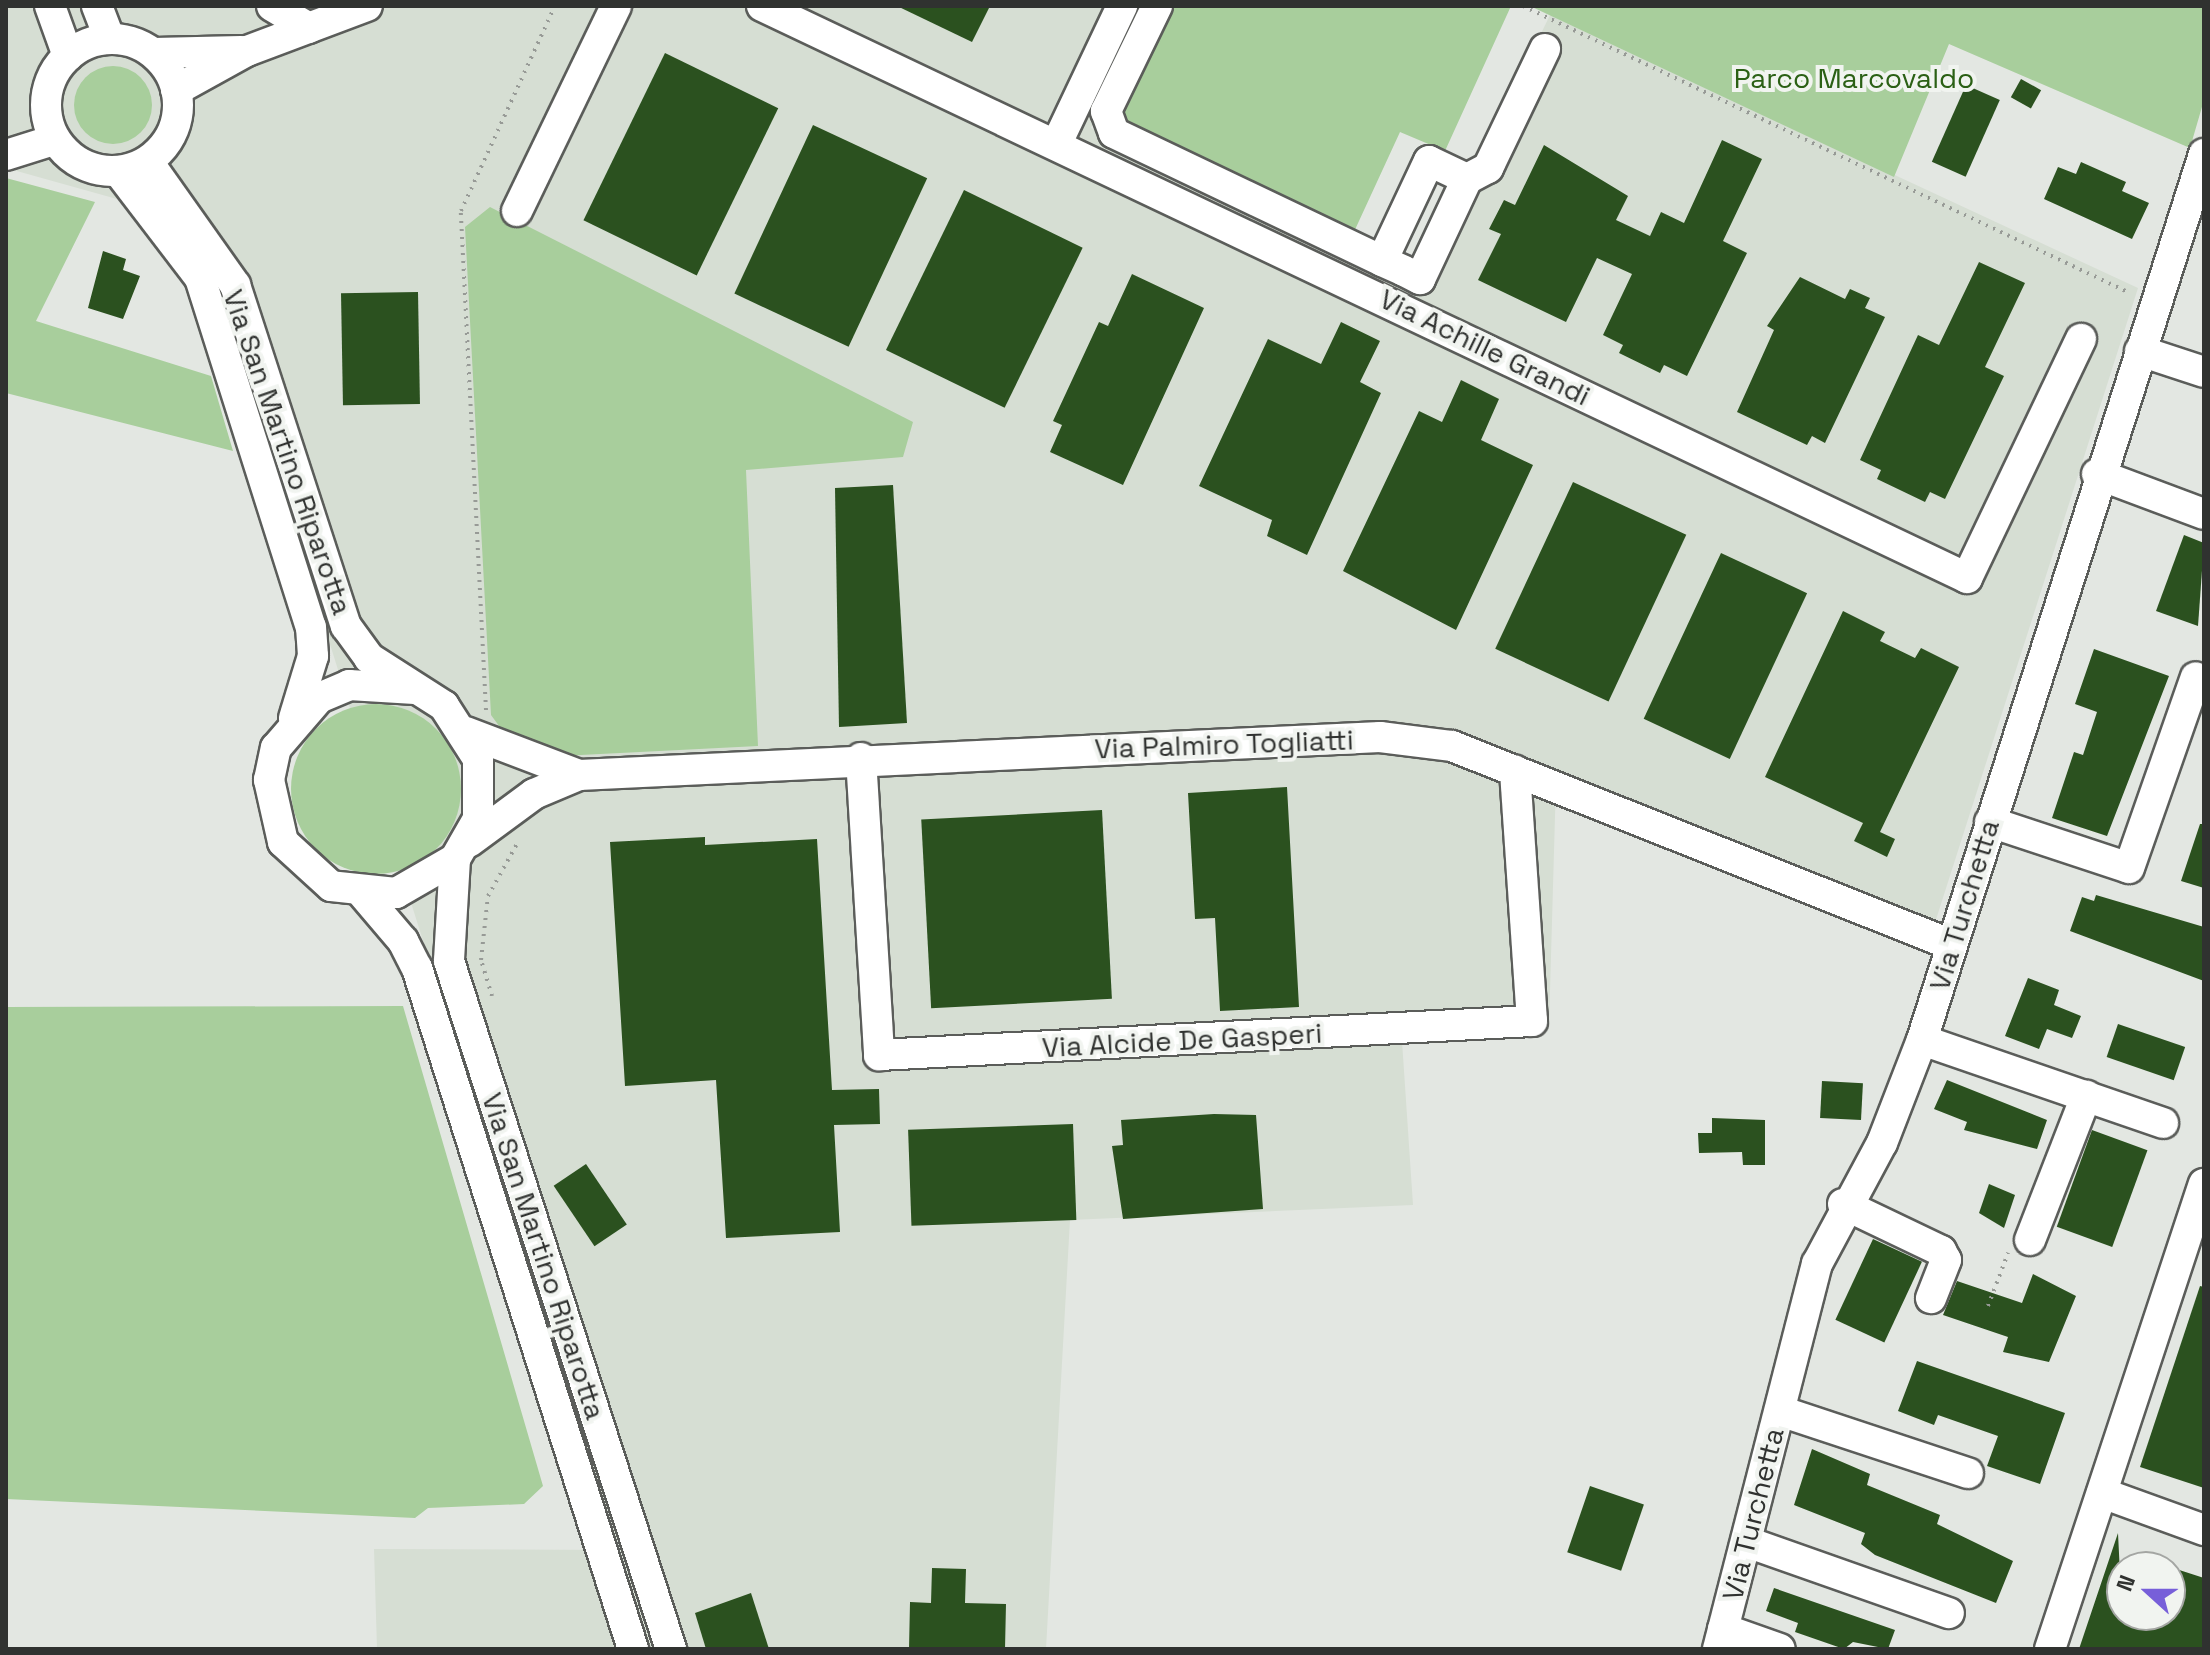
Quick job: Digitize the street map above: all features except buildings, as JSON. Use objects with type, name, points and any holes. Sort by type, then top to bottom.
[{"type":"street","points":[[50,6],[68,56]]},
{"type":"street","points":[[97,6],[109,38]]},
{"type":"street","points":[[272,6],[309,28]]},
{"type":"street","points":[[176,90],[247,51],[367,6]]},
{"type":"street","name":"Via Achille Grandi","points":[[762,6],[1057,143],[1967,578],[2081,339]]},
{"type":"street","points":[[1057,143],[1122,6]]},
{"type":"street","points":[[1157,6],[1106,111],[1114,133],[1420,279],[1467,179],[1488,168],[1545,49]]},
{"type":"street","points":[[517,211],[608,13]]},
{"type":"street","points":[[154,53],[176,90],[173,131],[148,162],[119,172],[82,165],[54,140],[46,95],[68,56],[109,38],[154,53],[247,51]]},
{"type":"street","points":[[6,155],[54,140]]},
{"type":"street","name":"Via Turchetta","points":[[1721,1639],[1817,1264],[1843,1204],[1882,1143],[1922,1040],[2097,474],[2154,305],[2195,215],[2204,154]]},
{"type":"street","points":[[1389,302],[1393,266],[1429,161],[1467,179]]},
{"type":"street","name":"Via San Martino Riparotta","points":[[148,162],[235,285],[346,626],[369,658],[415,689]]},
{"type":"street","name":"Via San Martino Riparotta","points":[[119,172],[200,278],[311,627],[313,656],[293,720]]},
{"type":"street","points":[[2140,351],[2204,372]]},
{"type":"street","points":[[2097,474],[2204,514]]},
{"type":"street","points":[[1990,822],[2129,868],[2196,677]]},
{"type":"street","points":[[460,852],[482,789],[478,725],[415,689],[349,685],[293,720],[269,780],[279,832],[304,868],[363,894],[418,885],[534,794],[579,775]]},
{"type":"street","name":"Via Palmiro Togliatti","points":[[478,725],[579,775],[861,758],[1380,737],[1452,746],[1952,945]]},
{"type":"street","name":"Via Alcide De Gasperi","points":[[861,758],[879,1055],[1532,1021],[1515,771]]},
{"type":"street","name":"Via San Martino Riparotta","points":[[460,852],[449,961],[671,1649]]},
{"type":"street","name":"Via San Martino Riparotta","points":[[363,894],[403,941],[417,968],[633,1649]]},
{"type":"street","points":[[1922,1040],[2163,1123]]},
{"type":"street","points":[[2031,1238],[2086,1096]]},
{"type":"street","points":[[2050,1649],[2202,1196]]},
{"type":"street","points":[[1843,1204],[1941,1251],[1946,1260],[1931,1298]]},
{"type":"street","points":[[1780,1411],[1968,1473]]},
{"type":"street","points":[[2102,1493],[2204,1530]]},
{"type":"street","points":[[1747,1542],[1949,1613]]},
{"type":"street","points":[[1721,1639],[1780,1649]]},
{"type":"path","points":[[478,725],[461,211],[555,6]]},
{"type":"path","points":[[1523,6],[2154,305]]},
{"type":"path","points":[[494,1006],[481,960],[483,925],[488,896],[523,833]]},
{"type":"path","points":[[1988,1306],[2017,1230],[2031,1238]]},
{"type":"shaded area","points":[[6,6],[1147,6],[1091,128],[1418,287],[1550,15],[2138,288],[1932,932],[1556,781],[1549,1027],[1401,1026],[1413,1205],[1070,1220],[1046,1649],[377,1649],[374,1549],[614,1550],[276,472],[185,218],[6,168]]},
{"type":"green space","points":[[1172,6],[1511,6],[1445,151],[1400,132],[1353,234],[1118,121]]},
{"type":"green space","name":"Parco Marcovaldo","points":[[1530,6],[2204,6],[2204,100],[2190,148],[1949,44],[1894,177]]},
{"type":"green space","points":[[113,66],[128,69],[145,83],[152,105],[149,120],[135,137],[113,144],[98,141],[81,127],[74,105],[77,90],[91,73]]},
{"type":"green space","points":[[6,178],[95,202],[36,321],[211,376],[233,451],[6,393]]},
{"type":"green space","points":[[490,207],[913,422],[903,457],[746,470],[758,746],[561,756],[502,730],[491,715],[465,227]]},
{"type":"green space","points":[[376,704],[409,710],[436,729],[455,756],[461,789],[455,822],[436,849],[409,868],[376,874],[343,868],[316,849],[297,822],[291,789],[297,756],[316,729],[343,710]]},
{"type":"green space","points":[[403,1006],[543,1486],[524,1504],[428,1508],[415,1518],[6,1499],[6,1007]]}]
